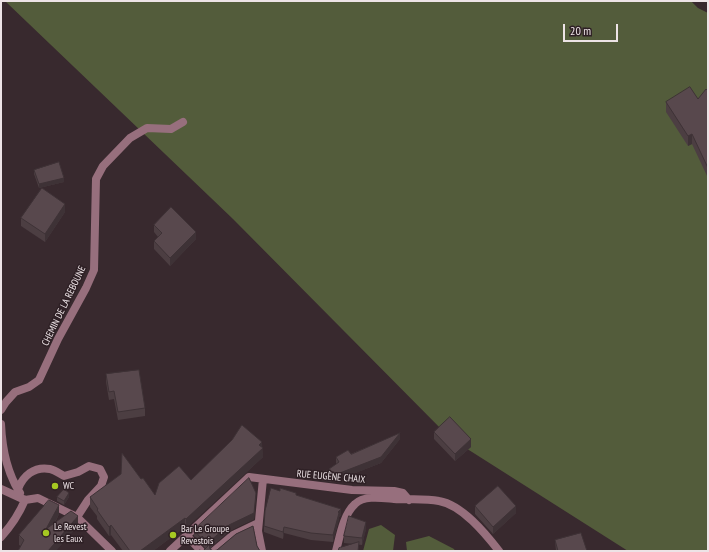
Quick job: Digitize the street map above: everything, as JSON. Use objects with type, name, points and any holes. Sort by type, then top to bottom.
[{"type":"street","name":"CHEMIN DE LA REBOUNE","points":[[1,410],[15,392],[39,380],[58,339],[94,270],[96,179],[104,166],[117,150],[130,138],[147,128],[171,130],[183,122]]},
{"type":"street","points":[[1,424],[9,469],[13,482],[25,500]]},
{"type":"street","points":[[18,489],[22,479],[28,474],[38,470],[50,469],[64,476],[78,472],[89,466],[100,469],[104,477],[101,486],[88,500],[77,517]]},
{"type":"street","name":"RUE EUGÈNE CHAIX","points":[[187,536],[249,477],[352,490],[394,491],[403,494],[409,500]]},
{"type":"street","points":[[262,479],[258,523],[262,551]]},
{"type":"street","points":[[1,489],[25,500],[38,498],[77,517],[112,551]]},
{"type":"street","points":[[336,551],[344,522],[354,505],[363,500],[378,497],[439,501],[448,503],[467,516],[499,551]]},
{"type":"street","points":[[1,537],[19,514],[25,500]]},
{"type":"street","points":[[214,551],[233,535],[258,523]]},
{"type":"street","points":[[170,551],[187,536],[201,551]]},
{"type":"green space","points":[[5,1],[691,1],[698,8],[708,13],[708,551],[628,551],[450,438],[233,219]]},
{"type":"green space","points":[[381,525],[395,535],[393,551],[363,551],[369,529]]},
{"type":"green space","points":[[429,536],[454,549],[455,551],[407,551],[406,542]]},
{"type":"building","points":[[690,87],[698,99],[706,89],[708,91],[708,168],[692,134],[688,136],[666,102]]},
{"type":"building","points":[[59,162],[64,178],[39,184],[34,170]]},
{"type":"building","points":[[42,188],[65,204],[45,234],[21,218]]},
{"type":"building","points":[[171,207],[196,232],[170,258],[154,241],[162,233],[154,225]]},
{"type":"building","points":[[139,370],[145,408],[118,412],[114,391],[109,392],[106,374]]},
{"type":"building","points":[[450,417],[471,439],[455,454],[434,432]]},
{"type":"building","points":[[242,425],[262,442],[259,445],[263,448],[186,519],[185,518],[140,551],[130,551],[111,525],[109,527],[90,497],[121,474],[122,453],[155,495],[159,483],[179,466],[191,480],[232,440]]},
{"type":"building","points":[[400,433],[381,457],[332,476],[322,474],[339,462],[336,457],[348,450],[351,454]]},
{"type":"building","points":[[249,478],[256,493],[254,513],[229,525],[210,541],[210,549],[213,551],[203,551],[208,546],[194,530]]},
{"type":"building","points":[[498,486],[516,506],[493,527],[475,506]]},
{"type":"building","points":[[271,488],[280,491],[280,488],[296,493],[296,495],[341,509],[338,512],[333,535],[311,533],[284,527],[283,532],[264,526],[265,511]]},
{"type":"building","points":[[64,489],[69,493],[64,501],[57,497]]},
{"type":"building","points":[[49,500],[59,505],[46,529],[71,511],[78,516],[48,551],[18,551],[24,540],[19,535]]},
{"type":"building","points":[[349,516],[366,522],[362,538],[344,536]]},
{"type":"building","points":[[253,526],[257,546],[260,551],[213,551],[217,550],[236,534]]},
{"type":"building","points":[[581,533],[587,551],[558,551],[555,540]]},
{"type":"building","points":[[359,542],[358,551],[338,551],[339,548]]},
{"type":"place","name":"WC","points":[[55,486]]},
{"type":"place","name":"Le Revest les Eaux","points":[[46,533]]},
{"type":"place","name":"Bar Le Groupe Revestois","points":[[173,535]]}]
